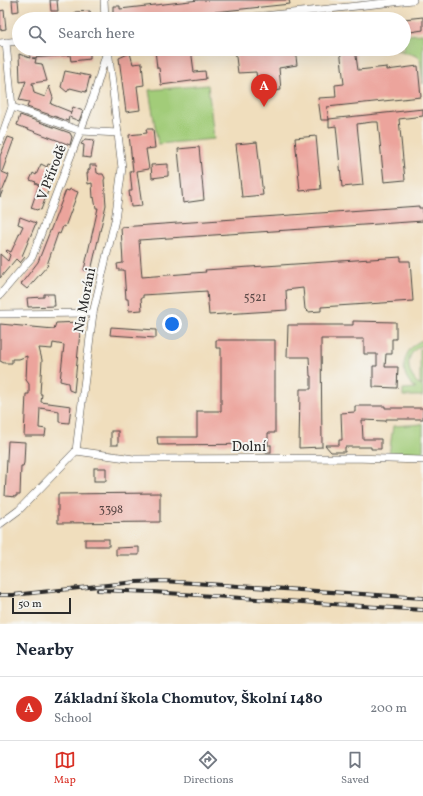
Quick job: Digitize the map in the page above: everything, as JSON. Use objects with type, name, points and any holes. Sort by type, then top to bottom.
[{"type":"street","points":[[104,0],[104,12]]},
{"type":"street","points":[[298,12],[413,0]]},
{"type":"street","points":[[0,141],[12,107],[3,42]]},
{"type":"street","name":"V Přírodě","points":[[0,295],[32,257],[94,95],[106,56]]},
{"type":"street","name":"Na Moráni","points":[[76,452],[92,312],[115,220],[122,168],[109,56]]},
{"type":"street","points":[[12,107],[80,131],[118,133]]},
{"type":"street","points":[[0,314],[92,312]]},
{"type":"street","points":[[0,524],[19,510],[76,452]]},
{"type":"street","name":"Dolní","points":[[76,452],[134,459],[353,458],[423,460]]},
{"type":"green space","points":[[423,34],[423,84],[420,59],[411,54],[411,35]]},
{"type":"green space","points":[[208,85],[214,139],[158,144],[149,90]]},
{"type":"green space","points":[[423,340],[423,345],[416,349],[409,359],[409,365],[413,377],[417,383],[423,387],[423,396],[403,396],[403,389],[416,388],[410,383],[406,376],[404,362],[410,349]]},
{"type":"green space","points":[[420,349],[423,349],[423,385],[420,385]]},
{"type":"green space","points":[[423,424],[423,455],[389,455],[393,426]]},
{"type":"building","points":[[12,0],[18,0],[19,11],[13,12]]},
{"type":"building","points":[[50,0],[57,0],[58,11],[51,11]]},
{"type":"building","points":[[199,0],[289,0],[290,4],[214,12],[113,12],[113,6],[120,6],[120,9]]},
{"type":"building","points":[[4,10],[6,29],[0,30],[0,11]]},
{"type":"building","points":[[423,17],[423,30],[411,32],[411,18]]},
{"type":"building","points":[[19,56],[30,58],[30,56],[57,56],[32,58],[36,59],[35,63],[42,64],[47,81],[32,83],[34,93],[45,97],[49,86],[53,98],[51,104],[71,112],[70,115],[73,107],[83,111],[79,121],[69,117],[68,121],[27,107],[29,102],[19,100],[26,81],[20,82]]},
{"type":"building","points":[[70,56],[90,56],[90,59],[71,61]]},
{"type":"building","points":[[123,56],[131,56],[133,64],[142,63],[144,85],[137,86],[140,110],[126,112],[119,58]]},
{"type":"building","points":[[156,56],[192,56],[194,72],[205,71],[206,79],[161,85],[159,68],[157,68]]},
{"type":"building","points":[[236,56],[296,56],[297,65],[279,68],[281,90],[259,93],[256,72],[238,73]]},
{"type":"building","points":[[341,56],[356,56],[358,70],[387,67],[387,70],[418,66],[421,97],[327,107],[329,120],[321,120],[318,98],[336,97],[335,85],[344,84]]},
{"type":"building","points":[[65,71],[90,76],[86,92],[70,88],[67,92],[61,87]]},
{"type":"building","points":[[423,109],[423,116],[399,119],[405,180],[384,182],[378,122],[372,122],[357,124],[363,185],[342,187],[336,126],[329,127],[329,119]]},
{"type":"building","points":[[20,115],[70,133],[72,137],[70,145],[17,125]]},
{"type":"building","points":[[146,129],[153,129],[155,148],[146,149],[149,169],[137,171],[142,206],[131,207],[129,191],[132,191],[130,171],[133,171],[129,135],[147,133]]},
{"type":"building","points":[[316,136],[321,189],[300,191],[295,138]]},
{"type":"building","points":[[8,137],[14,139],[2,172],[9,175],[0,197],[0,156]]},
{"type":"building","points":[[85,139],[94,140],[91,158],[83,157],[84,145],[81,144]]},
{"type":"building","points":[[257,142],[263,195],[242,197],[236,144]]},
{"type":"building","points":[[199,147],[204,200],[183,203],[178,149]]},
{"type":"building","points":[[41,164],[47,167],[48,164],[57,167],[41,210],[37,210],[31,208],[39,185],[30,180],[33,173],[36,175]]},
{"type":"building","points":[[168,164],[168,176],[152,178],[151,165]]},
{"type":"building","points":[[90,165],[96,165],[97,173],[103,174],[105,178],[106,205],[91,271],[84,270],[98,208],[96,208],[94,197],[93,198],[92,183],[88,184],[87,173],[90,169]]},
{"type":"building","points":[[70,189],[78,192],[65,227],[63,226],[60,234],[58,233],[48,265],[27,289],[21,284],[38,262],[66,190],[69,191]]},
{"type":"building","points":[[419,206],[419,208],[423,208],[423,221],[139,240],[142,277],[206,272],[205,270],[401,257],[401,261],[410,261],[413,301],[321,307],[321,311],[308,312],[305,309],[303,288],[286,290],[287,310],[209,315],[207,291],[143,295],[143,298],[141,298],[142,310],[129,311],[128,299],[126,299],[124,270],[118,270],[117,264],[123,263],[121,227]]},
{"type":"building","points":[[20,217],[36,223],[22,256],[25,257],[20,263],[16,259],[0,278],[0,254],[8,261],[10,255],[6,251],[11,252],[23,226],[18,224]]},
{"type":"building","points":[[44,294],[54,294],[55,306],[28,307],[27,298],[44,297]]},
{"type":"building","points":[[353,321],[396,322],[396,339],[392,339],[392,354],[386,354],[385,367],[398,367],[397,388],[373,387],[373,366],[377,366],[377,354],[364,354],[364,339],[321,339],[322,447],[299,448],[300,389],[311,389],[311,376],[309,357],[287,357],[288,325],[353,325]]},
{"type":"building","points":[[81,322],[74,392],[69,390],[68,383],[60,381],[64,345],[53,343],[52,349],[39,348],[42,360],[41,402],[71,406],[69,423],[59,422],[59,411],[40,408],[39,428],[46,429],[45,436],[24,436],[26,394],[29,394],[29,384],[26,380],[27,356],[19,359],[12,359],[12,363],[4,363],[0,361],[0,324],[54,329],[56,323]]},
{"type":"building","points":[[111,327],[156,330],[156,338],[110,335]]},
{"type":"building","points":[[216,340],[275,340],[275,433],[268,433],[268,444],[158,445],[157,437],[197,437],[197,411],[221,411],[221,348],[216,348]]},
{"type":"building","points":[[355,406],[423,408],[423,419],[386,419],[386,421],[362,420],[363,439],[381,439],[381,449],[371,449],[371,447],[345,447],[345,452],[331,452],[325,445],[339,445],[339,440],[342,440],[341,413],[355,412]]},
{"type":"building","points":[[111,431],[118,431],[118,445],[111,445]]},
{"type":"building","points":[[8,441],[25,442],[24,463],[23,466],[21,466],[20,495],[16,495],[16,497],[5,496]]},
{"type":"building","points":[[265,445],[271,445],[271,452],[265,452]]},
{"type":"building","points":[[94,468],[106,468],[106,481],[94,481]]},
{"type":"building","points":[[160,493],[160,522],[58,523],[58,494]]},
{"type":"building","points":[[85,539],[109,539],[109,546],[85,546]]},
{"type":"building","points":[[139,547],[139,555],[116,555],[116,548]]},
{"type":"railway","points":[[0,595],[13,595],[136,582],[163,581],[423,598]]},
{"type":"railway","points":[[98,590],[152,592],[423,610]]},
{"type":"place","name":"Základní škola Chomutov, Školní 1480","points":[[264,107]]}]
